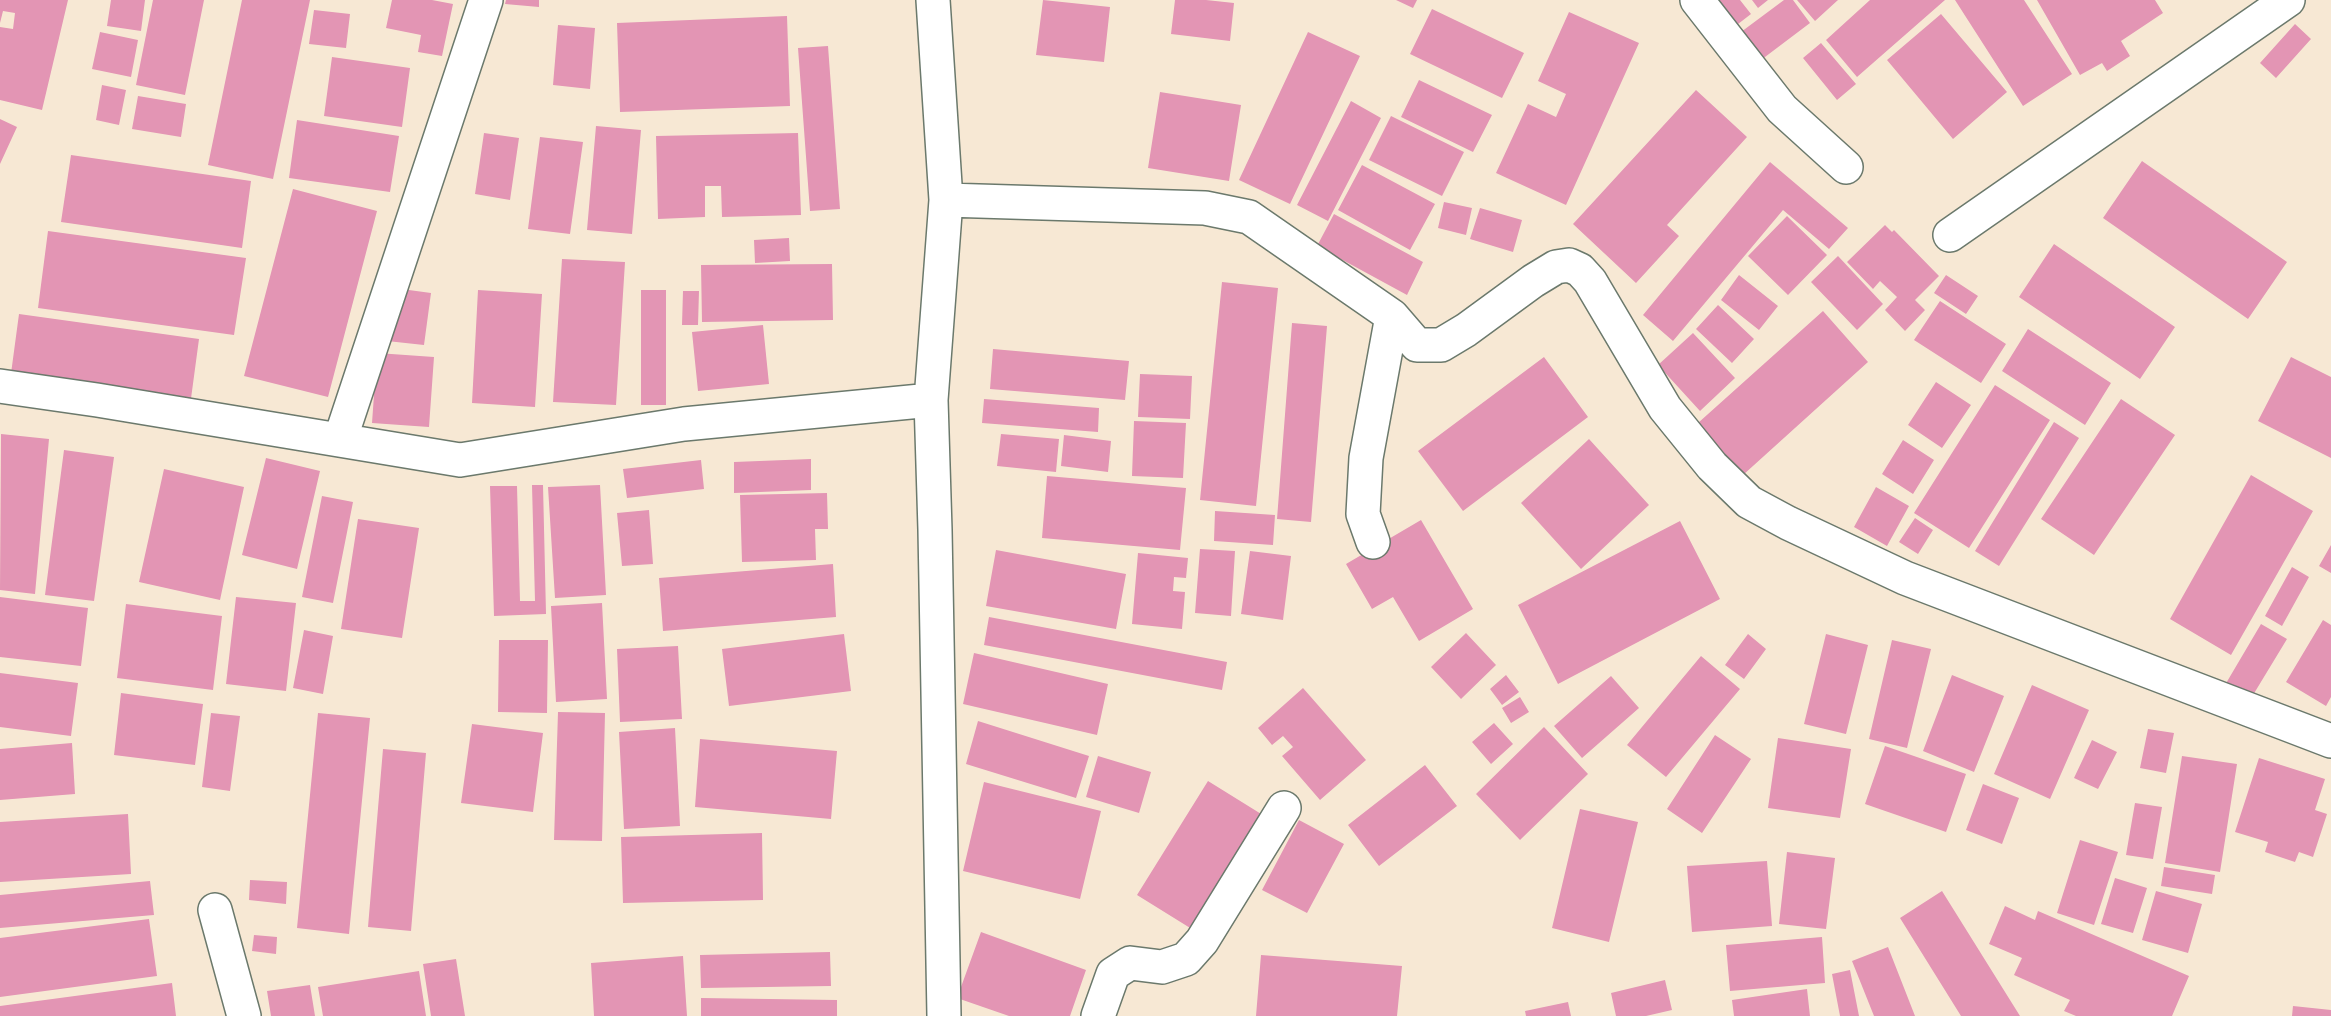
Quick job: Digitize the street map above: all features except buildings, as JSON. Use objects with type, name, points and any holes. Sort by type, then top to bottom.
[{"type":"street","points":[[340,440],[486,0]]},
{"type":"street","points":[[933,0],[946,200],[931,400],[944,1016]]},
{"type":"street","points":[[1698,0],[1782,110],[1846,167]]},
{"type":"street","points":[[1950,235],[2288,0]]},
{"type":"street","points":[[946,200],[1205,208],[1249,217],[1392,316],[1417,345],[1441,345],[1556,267],[1569,265],[1580,270],[1590,281],[1665,408],[1712,466],[1749,502],[1905,578],[2331,741]]},
{"type":"street","points":[[1372,542],[1363,514],[1366,458],[1392,316]]},
{"type":"street","points":[[0,386],[460,460],[684,424],[931,400]]},
{"type":"street","points":[[1098,1016],[1113,974],[1130,963],[1161,967],[1186,958],[1202,941],[1284,808]]},
{"type":"street","points":[[215,910],[244,1016]]}]
